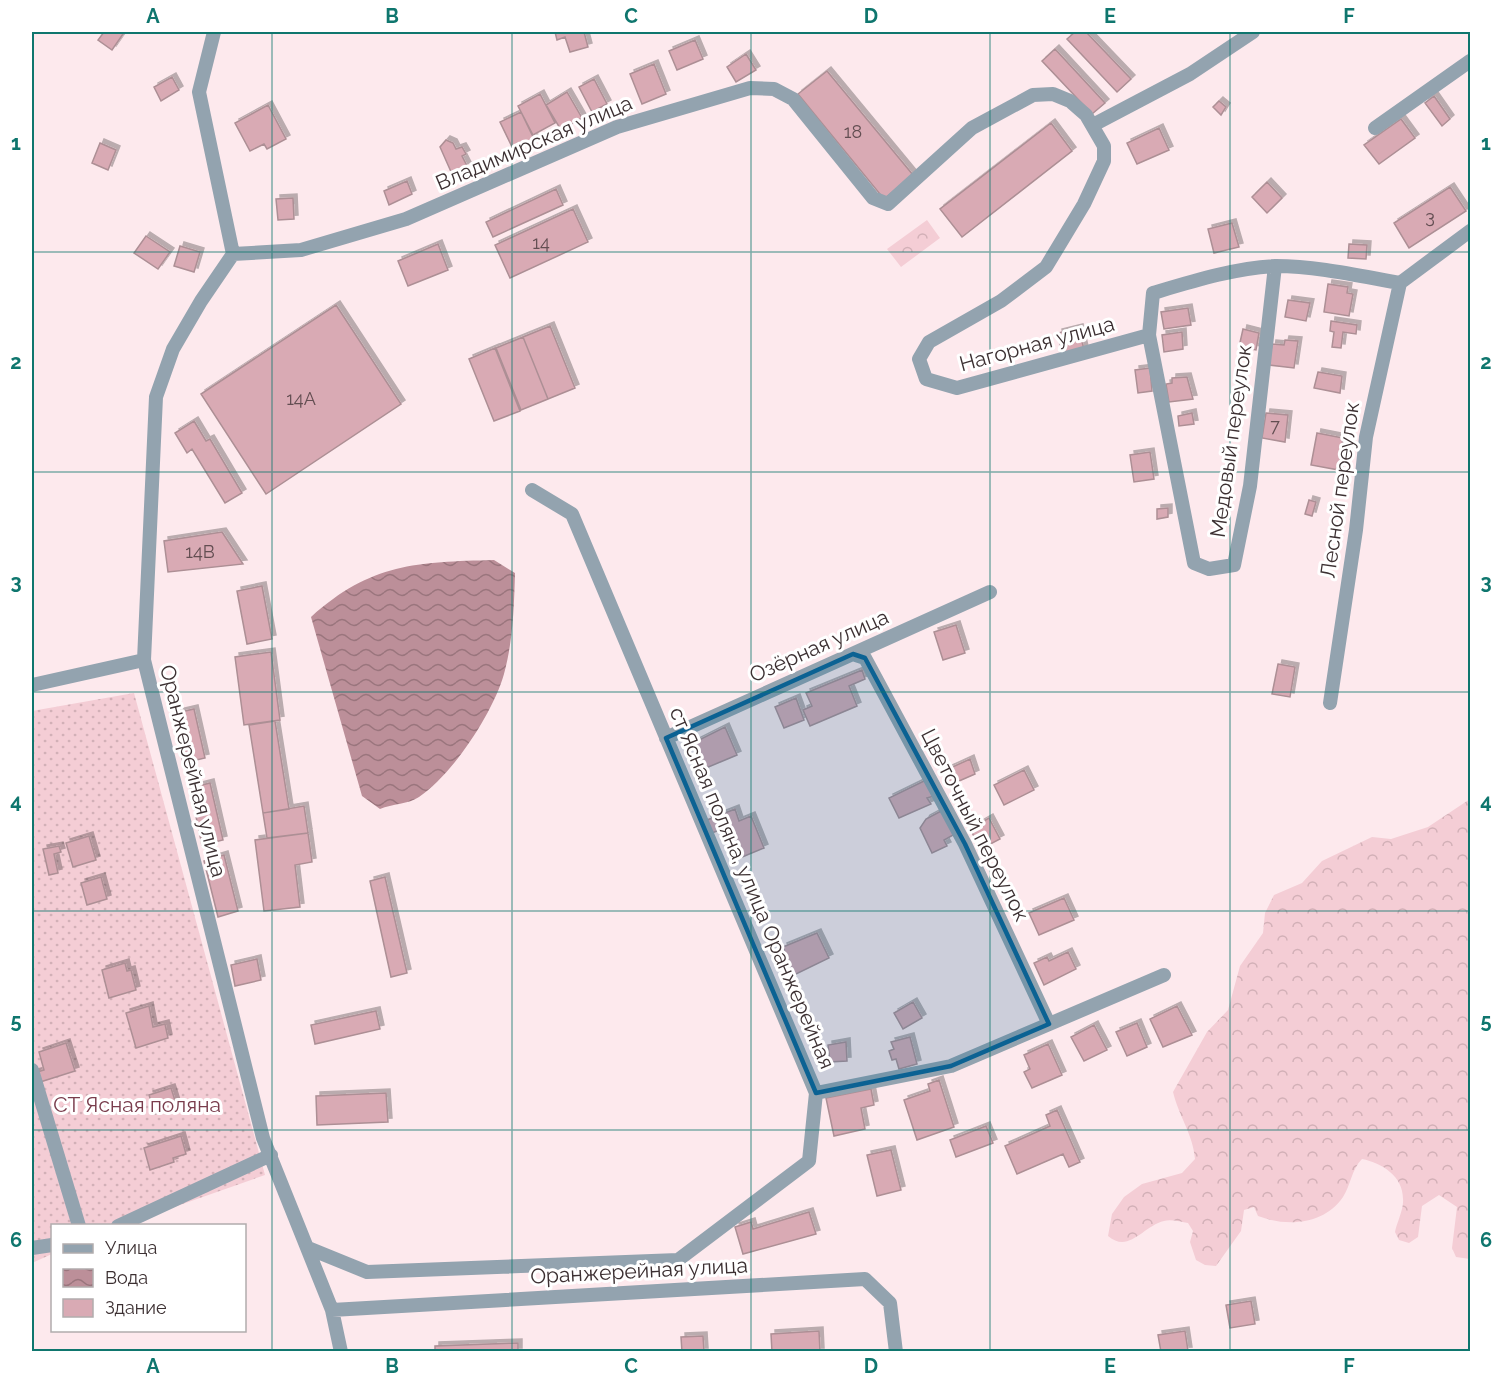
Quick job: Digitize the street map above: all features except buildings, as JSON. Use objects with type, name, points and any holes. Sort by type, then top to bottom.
[{"type":"street","points":[[214,32],[199,92],[233,254]]},
{"type":"street","points":[[1093,125],[1190,74],[1253,32]]},
{"type":"street","points":[[1375,128],[1470,61]]},
{"type":"street","name":"Владимирская улица","points":[[233,254],[301,250],[406,219],[617,127],[750,88],[774,89],[793,99],[873,198],[888,204],[972,128],[1033,95],[1053,94]]},
{"type":"street","name":"Нагорная улица","points":[[1053,94],[1070,101],[1093,125],[1104,146],[1104,161],[1084,204],[1046,267],[1001,301],[928,342],[919,359],[926,378],[957,388],[1149,335],[1154,293],[1204,278],[1275,266],[1350,274],[1400,283]]},
{"type":"street","points":[[1400,283],[1470,231]]},
{"type":"street","name":"Оранжерейная улица","points":[[233,254],[201,301],[173,349],[156,397],[144,660],[260,1126],[332,1310],[341,1352]]},
{"type":"street","name":"Медовый переулок","points":[[1149,335],[1194,562],[1209,569],[1234,565],[1250,486],[1275,266]]},
{"type":"street","name":"Лесной переулок","points":[[1330,703],[1356,530],[1366,437],[1400,283]]},
{"type":"street","name":"ст Ясная поляна, улица Оранжерейная","points":[[308,1248],[367,1272],[678,1260],[809,1161],[816,1093],[572,514],[532,490]]},
{"type":"street","name":"Озёрная улица","points":[[666,738],[990,592]]},
{"type":"street","name":"Цветочный переулок","points":[[853,654],[865,658],[965,844],[1049,1024]]},
{"type":"street","points":[[32,685],[144,660]]},
{"type":"street","points":[[816,1093],[951,1066],[1164,975]]},
{"type":"street","points":[[32,1070],[78,1224]]},
{"type":"street","points":[[121,1224],[271,1155]]},
{"type":"street","points":[[32,1248],[51,1245]]},
{"type":"street","name":"Оранжерейная улица","points":[[332,1310],[865,1279],[890,1303],[896,1352]]},
{"type":"highlighted area","points":[[853,654],[865,658],[965,844],[1049,1024],[951,1066],[816,1093],[666,738]]},
{"type":"green space","points":[[927,220],[940,238],[901,267],[887,249]]},
{"type":"green space","name":"СТ Ясная поляна","points":[[134,693],[265,1175],[126,1224],[51,1224],[51,1254],[32,1263],[32,711]]},
{"type":"green space","points":[[1470,799],[1470,1259],[1456,1257],[1452,1248],[1457,1207],[1439,1195],[1422,1206],[1418,1237],[1409,1243],[1399,1240],[1395,1232],[1403,1203],[1399,1184],[1384,1167],[1362,1159],[1343,1197],[1326,1213],[1315,1218],[1281,1222],[1258,1216],[1254,1207],[1244,1210],[1241,1231],[1216,1266],[1205,1265],[1196,1260],[1190,1242],[1193,1231],[1188,1223],[1164,1221],[1123,1242],[1108,1236],[1112,1214],[1124,1197],[1142,1184],[1182,1173],[1195,1159],[1192,1142],[1173,1092],[1207,1032],[1228,1010],[1240,966],[1263,933],[1265,913],[1274,895],[1302,883],[1322,861],[1372,837],[1391,839],[1428,827]]},
{"type":"water","points":[[494,560],[515,573],[509,649],[499,690],[470,742],[432,787],[415,799],[380,809],[362,796],[311,617],[354,586],[396,569],[441,562]]}]
